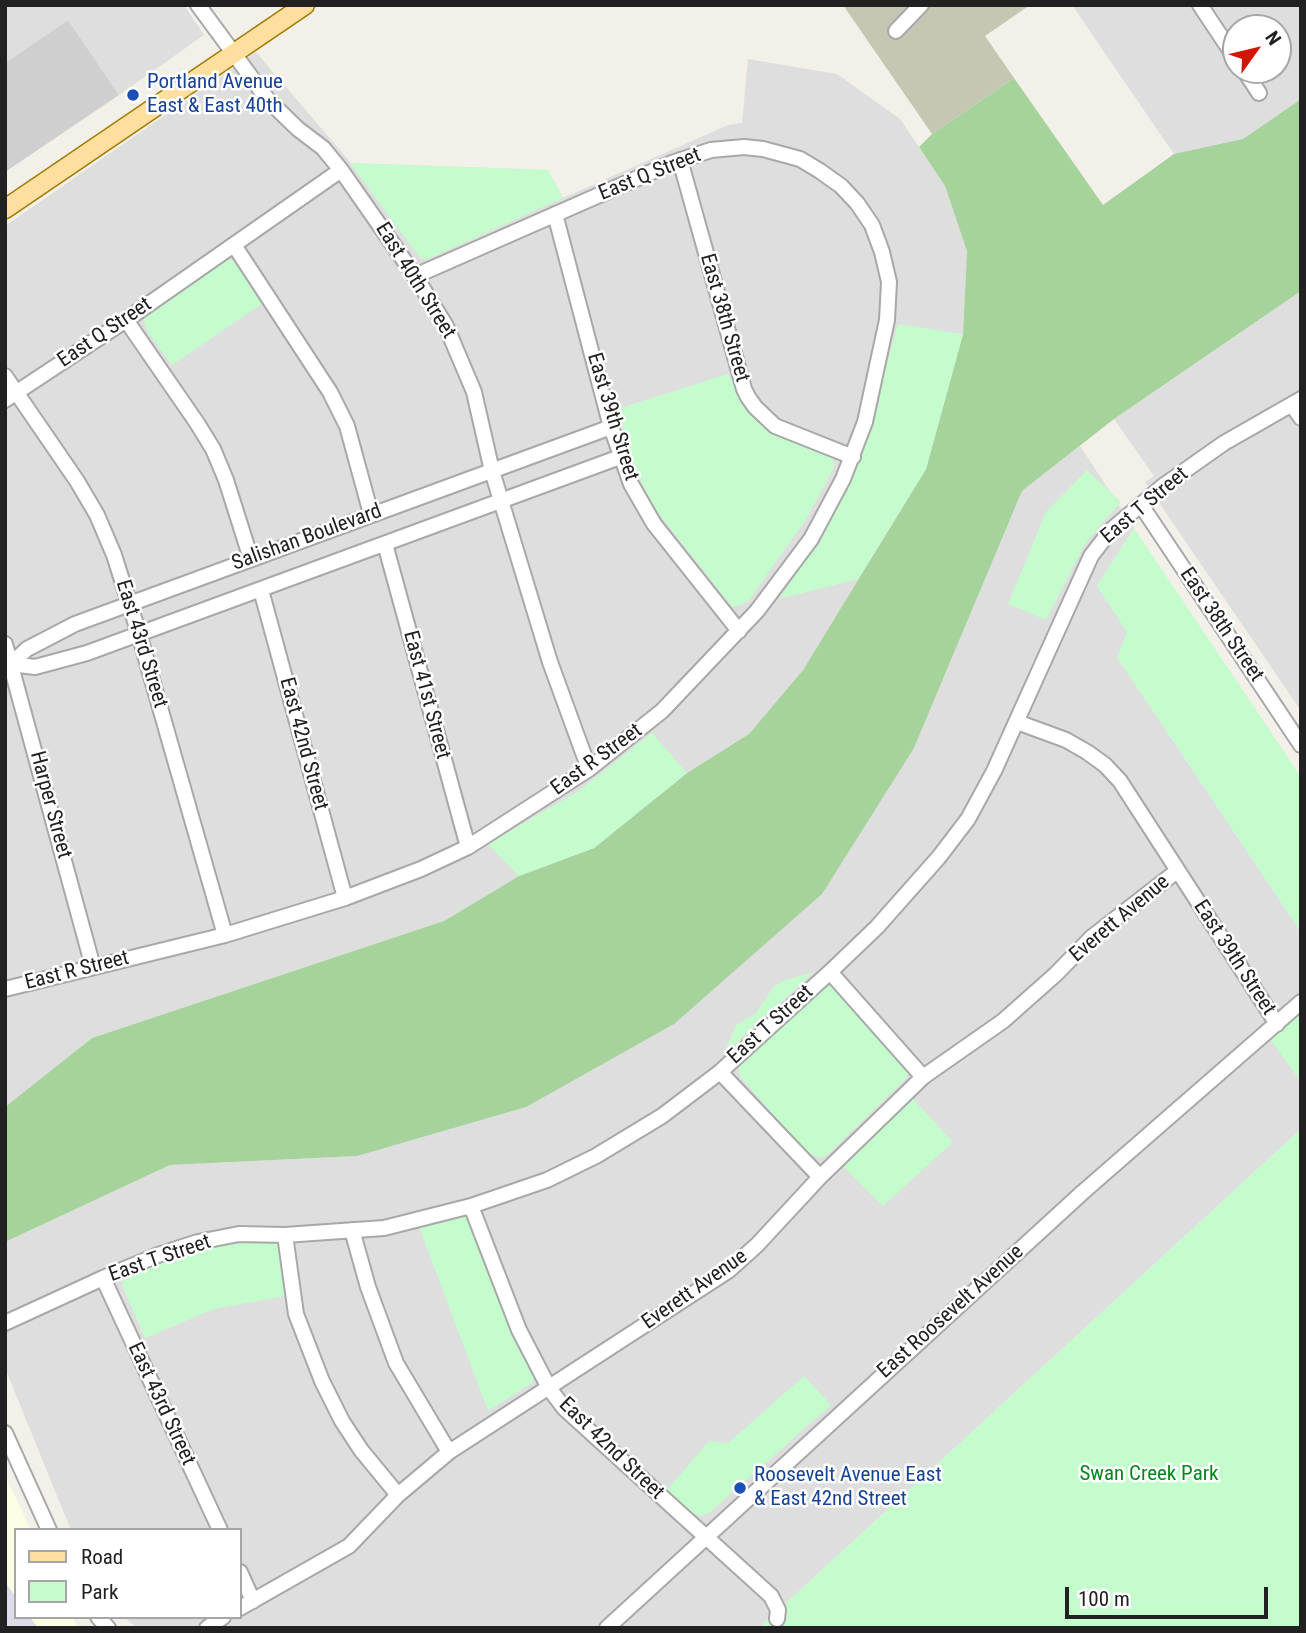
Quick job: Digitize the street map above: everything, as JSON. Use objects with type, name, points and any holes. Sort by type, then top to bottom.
[{"type":"main road","points":[[5,209],[305,5]]},
{"type":"street","name":"East 40th Street","points":[[198,5],[268,100],[298,129],[323,148],[341,170],[415,276],[446,326],[474,391],[492,471],[550,662],[589,769]]},
{"type":"street","points":[[896,31],[921,5]]},
{"type":"street","points":[[1200,5],[1222,38]]},
{"type":"street","points":[[1253,84],[1259,93]]},
{"type":"street","name":"East Q Street","points":[[415,276],[681,160],[711,150],[744,147],[800,159],[841,186],[872,225]]},
{"type":"street","name":"East 38th Street","points":[[681,160],[748,397],[775,426],[853,457]]},
{"type":"street","name":"East Q Street","points":[[11,396],[126,320],[341,170]]},
{"type":"street","name":"East 39th Street","points":[[555,214],[620,457],[645,512],[739,631]]},
{"type":"street","name":"East R Street","points":[[5,989],[225,935],[345,898],[421,869],[468,847],[589,769],[662,711],[739,631],[774,590],[811,539],[853,457],[873,388],[887,320],[889,282],[872,225]]},
{"type":"street","points":[[234,245],[330,392],[347,426],[371,514]]},
{"type":"street","points":[[126,320],[198,423],[213,449],[226,480],[251,559]]},
{"type":"street","name":"East 43rd Street","points":[[5,376],[11,396],[77,481],[97,515],[114,555],[225,935]]},
{"type":"street","points":[[1296,402],[1301,418]]},
{"type":"street","name":"East T Street","points":[[5,1323],[103,1278],[198,1242],[239,1234],[285,1235],[384,1228],[471,1206],[539,1183],[596,1156],[662,1116],[720,1072],[830,972],[884,919],[961,829],[994,771],[1091,556],[1111,530],[1163,486],[1224,443],[1296,402]]},
{"type":"street","name":"Salishan Boulevard","points":[[8,665],[27,649],[67,627],[611,428]]},
{"type":"street","name":"Salishan Boulevard","points":[[8,665],[28,667],[87,653],[620,457]]},
{"type":"street","name":"East 38th Street","points":[[1141,505],[1301,745]]},
{"type":"street","name":"East 41st Street","points":[[385,544],[468,847]]},
{"type":"street","name":"East 42nd Street","points":[[261,590],[345,898]]},
{"type":"street","name":"Harper Street","points":[[5,644],[8,665],[93,967]]},
{"type":"street","name":"East 39th Street","points":[[1017,722],[1066,740],[1105,765],[1119,781],[1277,1024]]},
{"type":"street","name":"Everett Avenue","points":[[242,1607],[349,1546],[398,1494],[449,1452],[728,1271],[923,1077],[1003,1021],[1056,974],[1092,937],[1177,871]]},
{"type":"street","points":[[830,972],[923,1077]]},
{"type":"street","name":"East Roosevelt Avenue","points":[[607,1628],[1083,1192],[1301,1002]]},
{"type":"street","points":[[720,1072],[820,1177]]},
{"type":"street","name":"East 42nd Street","points":[[471,1206],[519,1330],[549,1388],[564,1408],[771,1596],[778,1610],[778,1619]]},
{"type":"street","points":[[352,1230],[368,1287],[396,1363],[449,1452]]},
{"type":"street","points":[[285,1235],[296,1314],[322,1381],[360,1450],[398,1494]]},
{"type":"street","name":"East 43rd Street","points":[[103,1278],[219,1528]]},
{"type":"street","points":[[5,1433],[48,1528]]},
{"type":"street","points":[[242,1576],[253,1601]]},
{"type":"shaded area","points":[[5,5],[184,5],[204,35],[119,95],[68,20],[5,63]]},
{"type":"shaded area","points":[[843,5],[1030,5],[985,36],[1014,78],[932,134]]},
{"type":"shaded area","points":[[1072,5],[1301,5],[1301,99],[1189,176]]},
{"type":"shaded area","points":[[68,20],[119,95],[5,172],[5,63]]},
{"type":"shaded area","points":[[256,52],[351,163],[548,170],[563,198],[728,125],[742,123],[748,59],[837,74],[900,119],[945,186],[967,250],[963,334],[926,469],[803,670],[749,734],[687,773],[594,848],[519,876],[444,921],[92,1038],[5,1107],[5,226]]},
{"type":"shaded area","points":[[1301,291],[1301,711],[1145,482],[1154,476],[1114,419]]},
{"type":"shaded area","points":[[1080,446],[1134,528],[1097,586],[1128,632],[1117,657],[1301,932],[1301,1129],[759,1628],[137,1628],[126,1619],[242,1619],[242,1528],[70,1528],[5,1368],[5,1242],[170,1165],[357,1156],[914,748],[1022,491]]},
{"type":"shaded area","points":[[5,1475],[30,1528],[14,1528],[14,1619],[74,1619],[78,1628],[5,1628]]},
{"type":"shaded area","points":[[5,1582],[14,1594],[14,1619],[31,1619],[38,1628],[5,1628]]},
{"type":"green space","points":[[1014,78],[1103,205],[1174,154],[1243,139],[1301,99],[1301,291],[1114,419],[1022,491],[914,748],[822,894],[674,1024],[526,1107],[357,1156],[170,1165],[5,1242],[5,1107],[92,1038],[444,921],[519,876],[594,848],[687,773],[749,734],[803,670],[926,469],[963,334],[967,251],[945,186],[919,147],[932,134]]},
{"type":"green space","points":[[350,163],[548,170],[563,198],[428,259],[421,259]]},
{"type":"green space","points":[[226,259],[240,265],[266,301],[172,365],[147,331],[144,319],[148,313]]},
{"type":"green space","points":[[898,324],[963,334],[926,469],[858,579],[779,599],[826,530],[861,454]]},
{"type":"green space","points":[[728,374],[749,414],[771,431],[827,452],[834,462],[833,469],[807,518],[749,600],[732,607],[656,510],[638,476],[617,409]]},
{"type":"green space","points":[[1087,470],[1121,502],[1086,542],[1046,620],[1008,604],[1046,512]]},
{"type":"green space","points":[[1134,528],[1301,777],[1301,932],[1117,657],[1127,632],[1097,586]]},
{"type":"green space","points":[[652,733],[687,773],[594,848],[519,876],[488,844],[577,792]]},
{"type":"green space","points":[[814,972],[724,1054],[736,1025],[756,1013],[773,987],[783,981]]},
{"type":"green space","points":[[831,984],[838,988],[909,1071],[906,1079],[827,1155],[820,1158],[807,1152],[740,1077],[738,1065],[824,986]]},
{"type":"green space","points":[[1301,1013],[1301,1082],[1270,1039]]},
{"type":"green space","points":[[912,1098],[953,1142],[883,1206],[842,1165]]},
{"type":"green space","name":"Swan Creek Park","points":[[1301,1129],[1301,1628],[759,1628]]},
{"type":"green space","points":[[463,1213],[468,1216],[536,1374],[532,1383],[488,1411],[418,1224]]},
{"type":"green space","points":[[276,1240],[280,1246],[285,1296],[214,1309],[145,1338],[122,1285],[123,1278],[129,1273],[181,1252],[228,1241]]},
{"type":"green space","points":[[804,1376],[831,1405],[709,1513],[701,1516],[687,1511],[667,1490],[709,1441],[728,1443]]},
{"type":"place","name":"Portland Avenue East & East 40th","points":[[133,95]]},
{"type":"place","name":"Roosevelt Avenue East & East 42nd Street","points":[[740,1488]]}]
